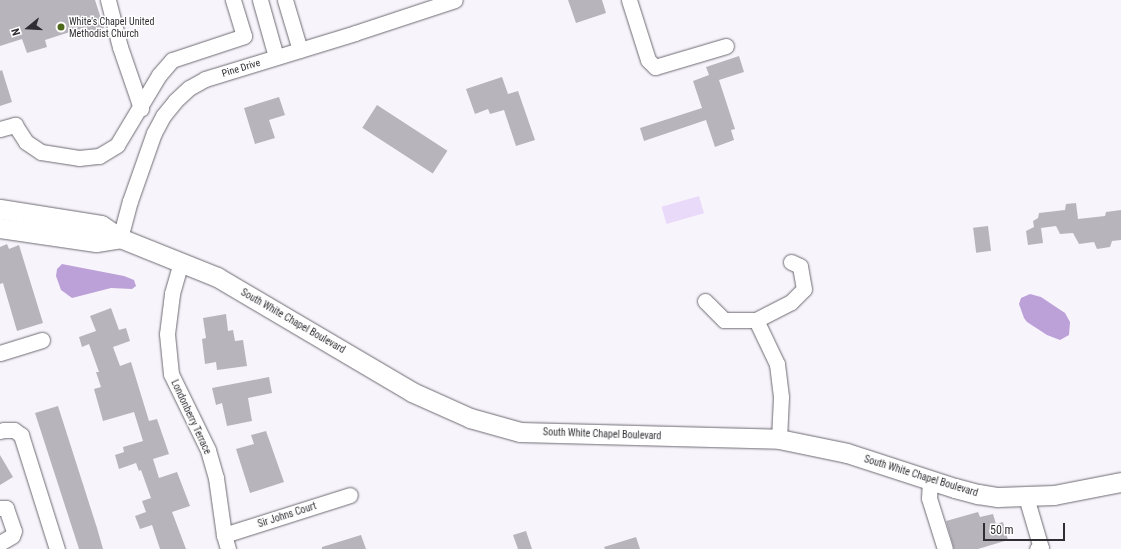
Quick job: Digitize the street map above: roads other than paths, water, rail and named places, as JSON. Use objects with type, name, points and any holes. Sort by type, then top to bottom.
[{"type":"main road","name":"South White Chapel Boulevard","points":[[0,209],[101,225],[120,238],[217,277],[261,301],[412,392],[470,418],[520,432],[779,439],[847,453],[978,494],[998,497],[1026,497],[1087,490],[1121,482]]},
{"type":"main road","points":[[0,228],[96,242],[120,238]]},
{"type":"street","points":[[108,0],[120,47],[140,108]]},
{"type":"street","points":[[0,129],[15,125],[26,142],[41,152],[78,158],[99,156],[117,145],[159,75],[172,60],[244,36],[233,0]]},
{"type":"street","points":[[260,0],[276,57]]},
{"type":"street","points":[[285,0],[300,50]]},
{"type":"street","name":"Pine Drive","points":[[120,238],[130,201],[154,133],[163,116],[175,101],[189,88],[205,79],[455,0]]},
{"type":"street","points":[[629,0],[648,60],[654,67],[726,46]]},
{"type":"street","name":"Londonberry Terrace","points":[[181,262],[172,294],[166,334],[171,374],[208,450],[216,478],[226,542]]},
{"type":"street","points":[[706,301],[724,320],[756,320],[791,302],[804,289],[800,266],[791,262]]},
{"type":"street","points":[[756,320],[777,364],[781,397],[779,439]]},
{"type":"street","points":[[0,353],[42,340]]},
{"type":"street","points":[[0,431],[14,430],[21,436],[57,549]]},
{"type":"street","points":[[930,480],[929,498],[945,549]]},
{"type":"street","name":"Sir Johns Court","points":[[226,542],[350,495]]},
{"type":"street","points":[[1026,497],[1041,548],[1037,549]]},
{"type":"street","points":[[0,508],[6,508],[14,531],[12,536],[0,543]]},
{"type":"place","name":"White's Chapel United Methodist Church","points":[[61,27]]}]
